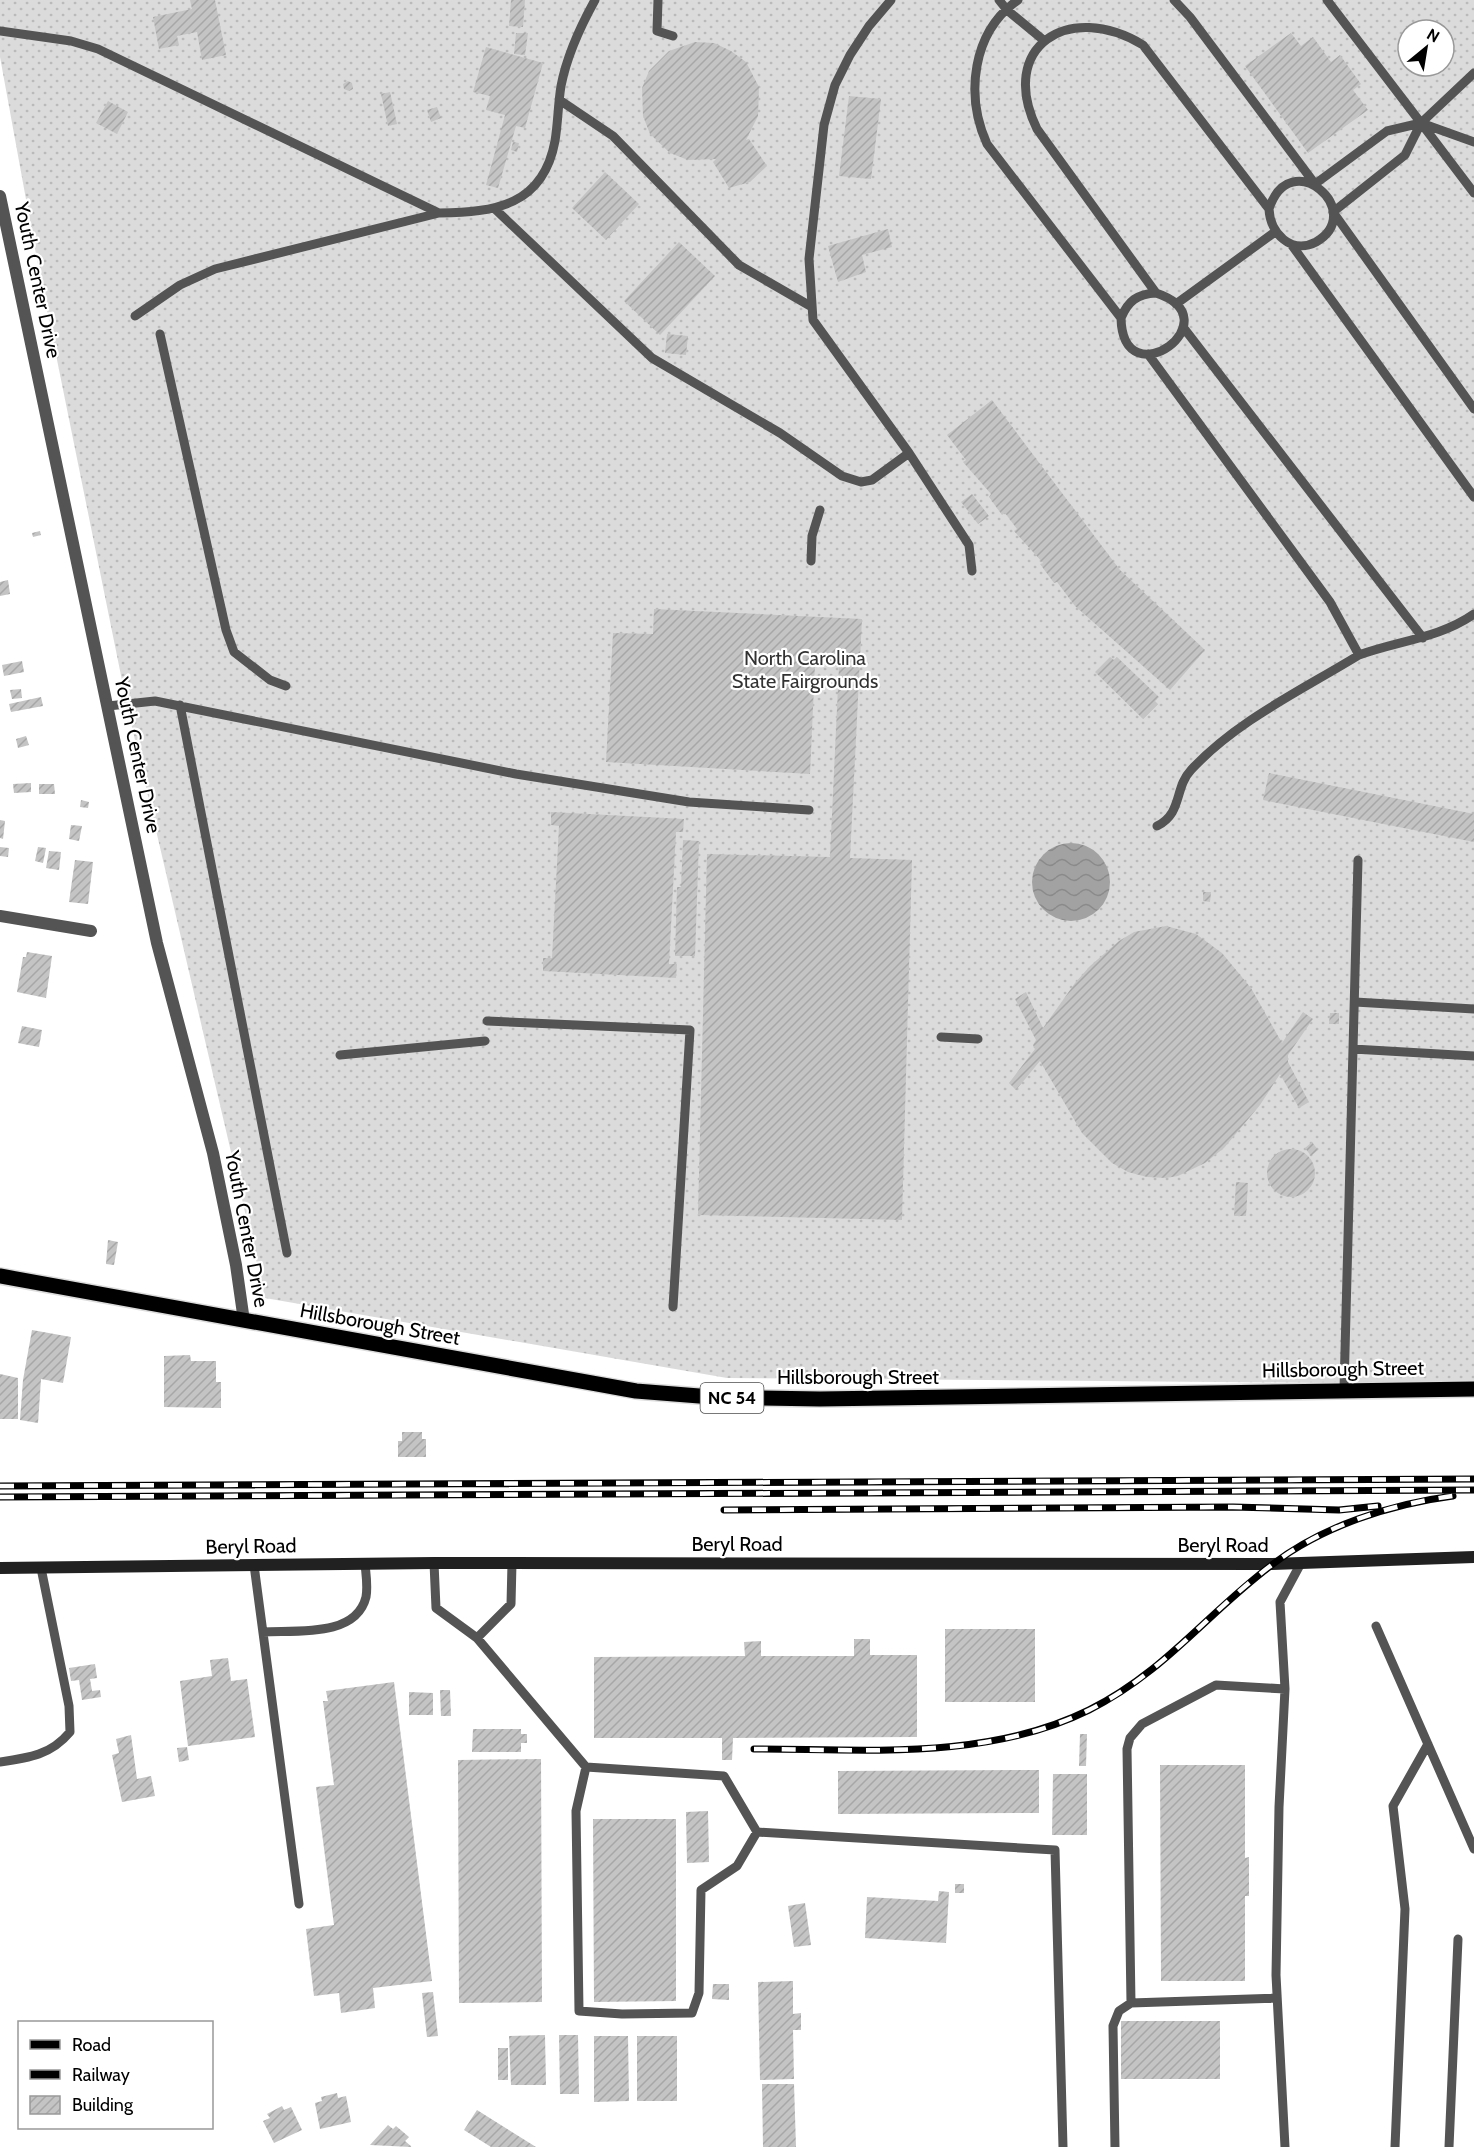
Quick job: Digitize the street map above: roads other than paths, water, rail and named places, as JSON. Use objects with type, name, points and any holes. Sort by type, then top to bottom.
[{"type":"main road","name":"Hillsborough Street","points":[[0,1276],[606,1387],[712,1397],[820,1400],[1344,1389],[1474,1389]]},
{"type":"street","name":"Youth Center Drive","points":[[0,196],[157,943],[213,1153],[236,1265],[244,1321]]},
{"type":"street","points":[[0,915],[91,931]]},
{"type":"street","name":"Beryl Road","points":[[0,1568],[434,1563],[1301,1563],[1474,1557]]},
{"type":"lane","points":[[135,316],[180,285],[215,269],[439,213],[495,209],[520,199],[538,182],[548,164],[555,143],[561,87],[573,43],[595,0]]},
{"type":"lane","points":[[658,0],[657,31],[673,36]]},
{"type":"lane","points":[[891,0],[869,26],[850,55],[835,85],[824,125],[809,260],[813,320],[909,453],[969,545],[972,571]]},
{"type":"lane","points":[[999,0],[1007,10],[1041,38]]},
{"type":"lane","points":[[1018,0],[992,27],[979,53],[974,84],[979,126],[987,144],[1121,318]]},
{"type":"lane","points":[[1174,0],[1190,17],[1314,184],[1330,201],[1333,212],[1474,409]]},
{"type":"lane","points":[[1327,0],[1474,193]]},
{"type":"lane","points":[[1070,18],[1041,38],[1026,70],[1024,92],[1029,112],[1037,129],[1156,293],[1176,304],[1182,315],[1183,327],[1179,339],[1171,348],[1160,353],[1148,354],[1137,350],[1127,342],[1122,331],[1121,318],[1125,307],[1134,299],[1156,293]]},
{"type":"lane","points":[[1094,18],[1116,24],[1143,45],[1269,209]]},
{"type":"lane","points":[[0,31],[71,41],[127,61],[439,213]]},
{"type":"lane","points":[[1292,244],[1312,244],[1321,239],[1328,231],[1333,212],[1405,155],[1421,123],[1474,73]]},
{"type":"lane","points":[[561,101],[613,135],[739,265],[812,307]]},
{"type":"lane","points":[[1474,142],[1421,123],[1388,131],[1314,184],[1291,183],[1273,198],[1269,209],[1270,221],[1275,232],[1292,244],[1474,497]]},
{"type":"lane","points":[[495,209],[652,358],[780,433],[842,476],[861,482],[872,480],[909,453]]},
{"type":"lane","points":[[1176,304],[1275,232]]},
{"type":"lane","points":[[1183,327],[1423,638]]},
{"type":"lane","points":[[160,333],[226,630],[234,652],[270,680],[286,687]]},
{"type":"lane","points":[[1148,354],[1330,602],[1359,655]]},
{"type":"lane","points":[[811,561],[812,536],[820,510]]},
{"type":"lane","points":[[1157,826],[1166,822],[1178,806],[1182,779],[1220,743],[1359,655],[1389,644],[1423,638],[1464,622],[1474,614]]},
{"type":"lane","points":[[108,706],[155,701],[516,774],[689,802],[809,810]]},
{"type":"lane","points":[[180,705],[287,1253]]},
{"type":"lane","points":[[1344,1389],[1358,860]]},
{"type":"lane","points":[[1355,1002],[1474,1009]]},
{"type":"lane","points":[[487,1021],[690,1030],[673,1307]]},
{"type":"lane","points":[[941,1037],[978,1039]]},
{"type":"lane","points":[[340,1055],[485,1041]]},
{"type":"lane","points":[[1353,1049],[1474,1056]]},
{"type":"lane","points":[[434,1563],[436,1608],[477,1638],[586,1767],[724,1776],[757,1832]]},
{"type":"lane","points":[[477,1638],[511,1604],[512,1563]]},
{"type":"lane","points":[[1285,2147],[1277,1998],[1279,1807],[1285,1689],[1281,1602],[1301,1563]]},
{"type":"lane","points":[[263,1632],[333,1627],[351,1620],[366,1598],[365,1564]]},
{"type":"lane","points":[[254,1565],[299,1904]]},
{"type":"lane","points":[[0,1762],[28,1758],[58,1746],[70,1732],[69,1706],[41,1568]]},
{"type":"lane","points":[[1376,1626],[1474,1849]]},
{"type":"lane","points":[[1131,2003],[1127,1749],[1130,1738],[1142,1724],[1216,1685],[1285,1689]]},
{"type":"lane","points":[[1395,2147],[1405,1909],[1393,1806],[1428,1744]]},
{"type":"lane","points":[[586,1767],[576,1810],[579,2012],[692,2013],[699,1993],[701,1890],[737,1866],[757,1832]]},
{"type":"lane","points":[[757,1832],[1055,1850],[1063,2147]]},
{"type":"lane","points":[[1449,2147],[1458,1939]]},
{"type":"lane","points":[[1115,2147],[1113,2026],[1119,2011],[1131,2003],[1277,1998]]},
{"type":"water","points":[[1063,843],[1079,843],[1093,849],[1104,860],[1110,874],[1110,890],[1104,904],[1093,915],[1079,921],[1063,921],[1049,915],[1038,904],[1032,890],[1032,874],[1038,860],[1049,849]]},
{"type":"railway","points":[[0,1486],[1474,1479]]},
{"type":"railway","points":[[0,1497],[1474,1490]]},
{"type":"railway","points":[[754,1749],[924,1749],[1009,1738],[1050,1726],[1089,1710],[1141,1678],[1249,1583],[1293,1550],[1314,1538],[1382,1511],[1453,1496]]},
{"type":"railway","points":[[724,1510],[1233,1507],[1339,1510],[1378,1506]]},
{"type":"park label","name":"North Carolina State Fairgrounds","points":[[805,670]]}]
